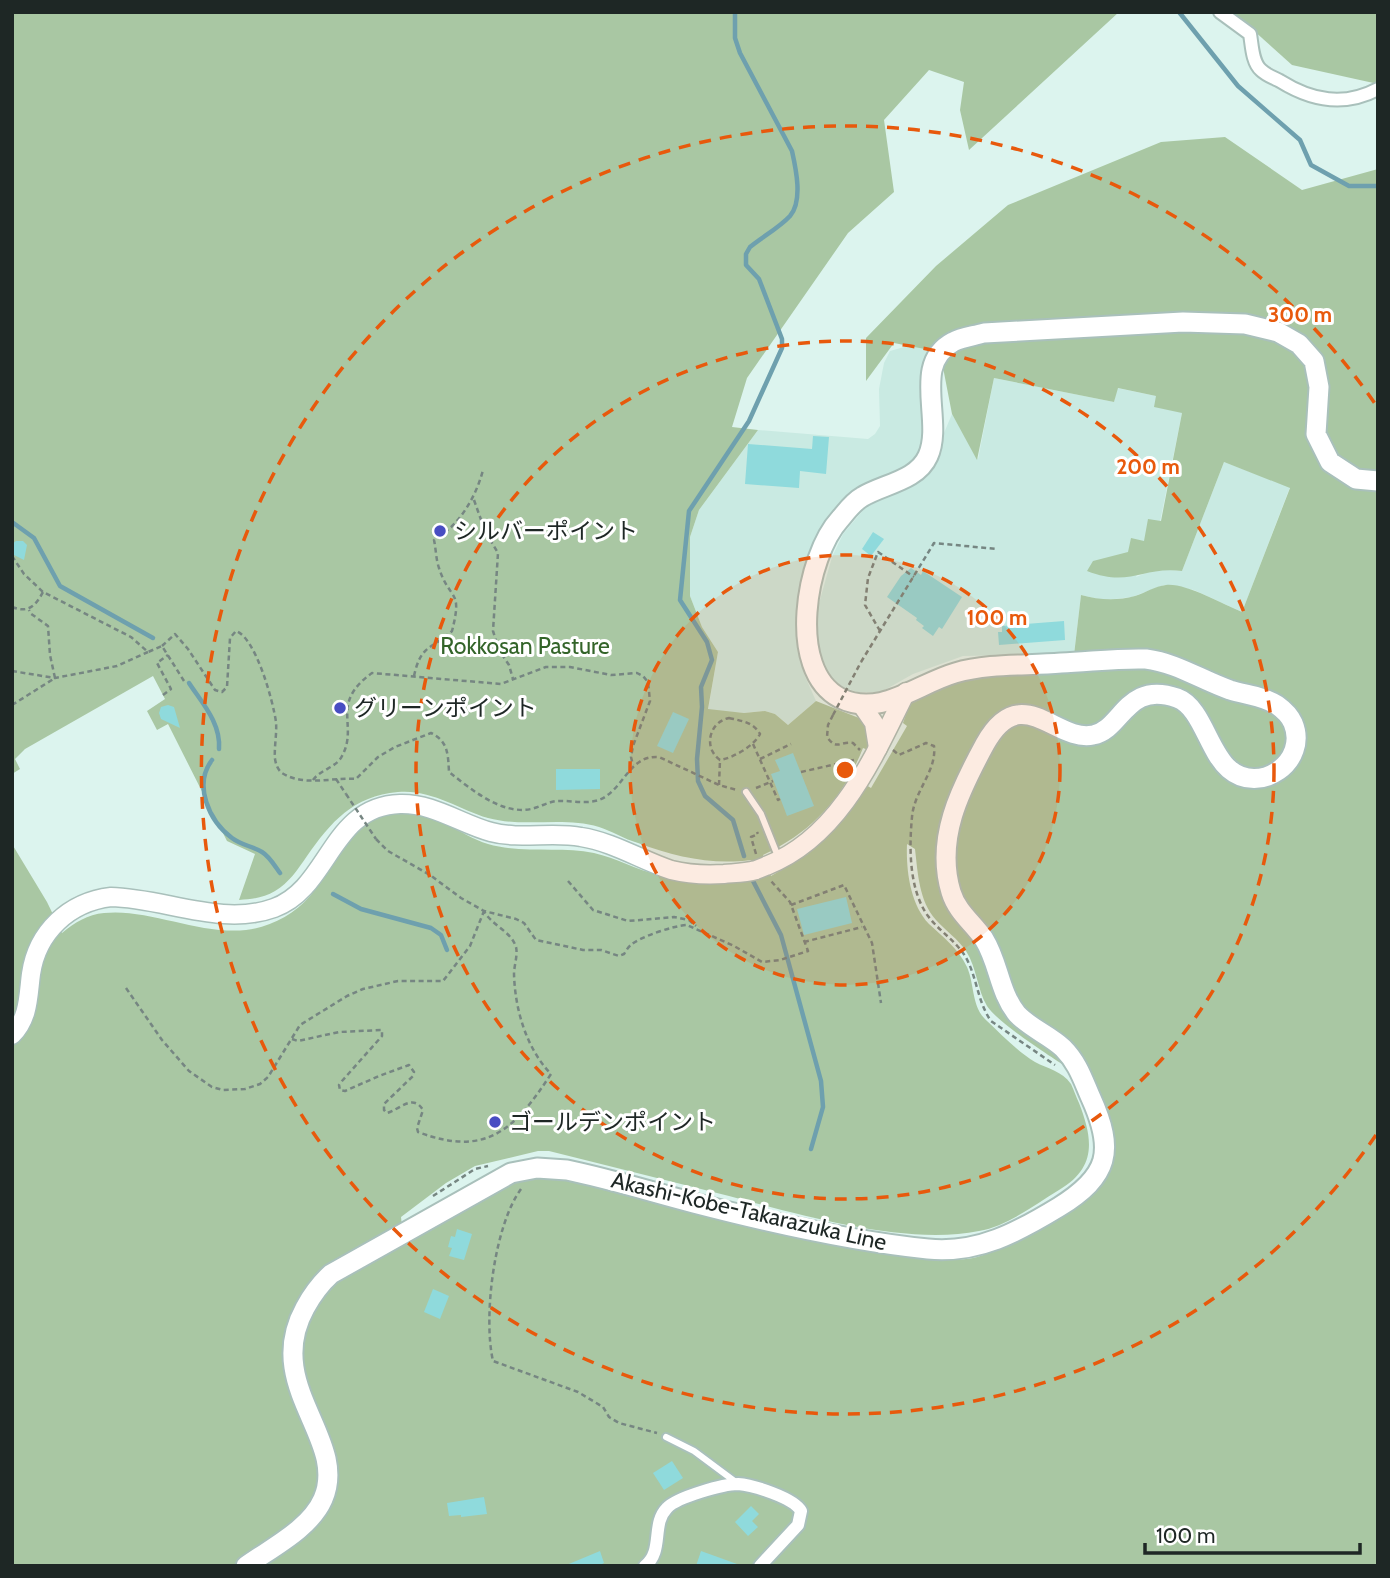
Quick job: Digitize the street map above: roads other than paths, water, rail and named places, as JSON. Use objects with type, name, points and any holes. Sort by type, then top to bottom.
[{"type":"main road","points":[[861,704],[832,693],[816,674],[807,643],[806,624],[819,554],[836,523],[860,498],[914,473],[928,456],[932,433],[933,367],[939,356],[953,342],[984,333],[1182,322],[1245,324],[1278,332],[1299,344],[1314,361],[1319,387],[1316,434],[1330,462],[1356,479],[1378,481]]},
{"type":"main road","name":"Akashi-Kobe-Takarazuka Line","points":[[246,1566],[301,1526],[315,1512],[325,1493],[325,1456],[298,1388],[293,1356],[295,1330],[312,1295],[331,1274],[511,1172],[528,1168],[560,1169],[819,1232],[942,1250],[963,1249],[1000,1240],[1077,1196],[1091,1183],[1102,1163],[1105,1134],[1082,1074],[1062,1047],[1027,1023],[1011,1005],[1003,991],[987,945],[959,909],[952,895],[948,877],[947,847],[958,797],[991,736],[1006,721],[1019,716],[1035,716],[1074,734],[1092,736],[1101,732],[1126,707],[1143,697],[1175,697],[1190,706],[1224,764],[1237,775],[1253,779],[1269,777],[1288,762],[1295,742],[1294,725],[1283,710],[1264,699],[1224,688],[1168,663],[1146,659],[974,669],[948,675],[882,704],[861,704]]},
{"type":"street","points":[[1220,12],[1250,34],[1256,62],[1261,70],[1295,90],[1331,101],[1360,98],[1378,89]]},
{"type":"street","points":[[12,1035],[26,1013],[33,964],[41,941],[56,923],[74,909],[111,897],[230,914],[253,914],[273,909],[302,890],[352,823],[370,811],[388,805],[424,807],[498,834],[583,837],[674,871],[713,874],[764,862],[806,844],[824,828],[885,749],[906,692]]},
{"type":"street","points":[[861,704],[874,723],[885,749]]},
{"type":"street","points":[[645,1566],[655,1553],[660,1520],[667,1507],[679,1500],[719,1487],[738,1484],[754,1487],[792,1502],[801,1511],[798,1525],[760,1566]]},
{"type":"lane","points":[[746,792],[761,814],[764,862]]},
{"type":"lane","points":[[666,1437],[694,1451],[738,1484]]},
{"type":"waterway","points":[[735,12],[735,38],[740,53],[792,151],[797,194],[790,216],[750,247],[746,254],[746,265],[759,279],[782,339],[782,348],[749,421],[689,511],[680,600],[707,642],[712,660],[701,687],[698,781],[705,796],[733,820],[744,856]]},
{"type":"waterway","points":[[1179,12],[1238,86],[1300,140],[1311,165],[1349,186],[1378,186]]},
{"type":"waterway","points":[[12,522],[34,538],[60,586],[153,638]]},
{"type":"waterway","points":[[189,683],[214,722],[219,749]]},
{"type":"waterway","points":[[212,760],[206,770],[204,791],[206,802],[216,822],[232,838],[265,854],[280,873]]},
{"type":"waterway","points":[[752,879],[781,935],[821,1081],[823,1107],[811,1149]]},
{"type":"waterway","points":[[333,894],[361,909],[431,928],[441,935],[447,950]]},
{"type":"place","name":"シルバーポイント","points":[[440,531]]},
{"type":"place","name":"グリーンポイント","points":[[340,708]]},
{"type":"place","name":"ゴールデンポイント","points":[[495,1122]]},
{"type":"park label","name":"Rokkosan Pasture","points":[[525,646]]}]
